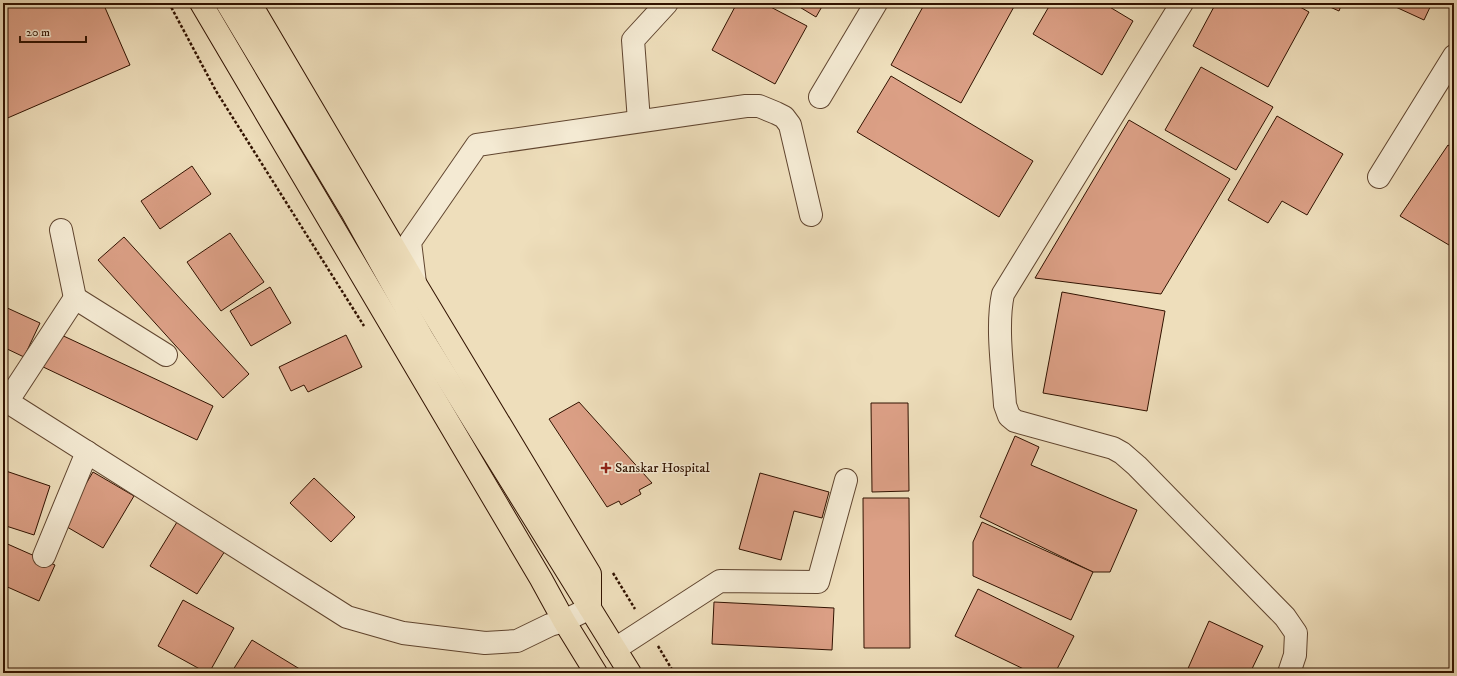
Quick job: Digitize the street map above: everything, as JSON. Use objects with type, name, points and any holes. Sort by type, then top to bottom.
[{"type":"main road","points":[[186,3],[550,612],[558,619],[564,621]]},
{"type":"main road","points":[[201,3],[596,673]]},
{"type":"main road","points":[[227,3],[351,210],[423,339],[630,673]]},
{"type":"main road","points":[[250,3],[415,283],[590,574],[590,608]]},
{"type":"street","points":[[639,121],[633,40],[667,3]]},
{"type":"street","points":[[820,97],[876,3]]},
{"type":"street","points":[[1182,3],[1003,294],[1000,305],[1000,329],[1005,405],[1009,416],[1015,421],[1113,448],[1122,453],[1137,466],[1285,617],[1296,633],[1295,655],[1289,673]]},
{"type":"street","points":[[1379,176],[1454,56]]},
{"type":"street","points":[[415,283],[410,242],[477,145],[746,106],[759,106],[784,117],[790,125],[811,216]]},
{"type":"street","points":[[61,230],[75,298],[5,400],[347,617],[403,633],[485,642],[516,641],[550,625],[564,621],[590,608]]},
{"type":"street","points":[[75,298],[166,355]]},
{"type":"street","points":[[44,556],[87,452]]},
{"type":"street","points":[[615,650],[720,581],[818,582],[846,480]]},
{"type":"building","points":[[3,3],[103,3],[130,65],[3,120]]},
{"type":"building","points":[[737,3],[763,3],[807,26],[775,84],[712,50]]},
{"type":"building","points":[[793,3],[824,3],[816,17]]},
{"type":"building","points":[[925,3],[1016,3],[961,103],[891,65]]},
{"type":"building","points":[[1051,3],[1103,3],[1133,21],[1102,75],[1033,34]]},
{"type":"building","points":[[1216,3],[1293,3],[1309,12],[1268,87],[1193,46]]},
{"type":"building","points":[[1321,3],[1342,3],[1339,11]]},
{"type":"building","points":[[1387,3],[1432,3],[1424,20]]},
{"type":"building","points":[[1201,67],[1273,107],[1236,170],[1165,130]]},
{"type":"building","points":[[891,76],[1033,161],[999,217],[857,132]]},
{"type":"building","points":[[1277,116],[1343,154],[1307,215],[1282,201],[1268,223],[1228,200]]},
{"type":"building","points":[[1129,120],[1230,179],[1161,294],[1035,278]]},
{"type":"building","points":[[1448,145],[1454,149],[1454,248],[1400,216]]},
{"type":"building","points":[[192,166],[211,194],[160,229],[141,201]]},
{"type":"building","points":[[230,233],[264,282],[221,311],[187,262]]},
{"type":"building","points":[[124,237],[249,374],[223,398],[98,260]]},
{"type":"building","points":[[270,287],[291,323],[251,346],[230,311]]},
{"type":"building","points":[[1062,292],[1165,311],[1147,411],[1043,393]]},
{"type":"building","points":[[3,306],[40,323],[24,357],[3,347]]},
{"type":"building","points":[[55,332],[213,406],[197,440],[39,365]]},
{"type":"building","points":[[346,335],[362,367],[308,392],[304,385],[291,391],[279,367]]},
{"type":"building","points":[[579,402],[652,483],[639,490],[641,494],[621,505],[619,501],[607,507],[549,419]]},
{"type":"building","points":[[871,403],[908,403],[909,491],[872,492]]},
{"type":"building","points":[[1015,436],[1039,447],[1031,465],[1137,510],[1110,572],[1093,572],[980,517]]},
{"type":"building","points":[[3,470],[50,486],[34,535],[3,525]]},
{"type":"building","points":[[93,472],[134,496],[103,548],[62,524]]},
{"type":"building","points":[[760,473],[829,492],[822,518],[794,511],[781,560],[739,549]]},
{"type":"building","points":[[314,478],[355,517],[331,542],[290,503]]},
{"type":"building","points":[[863,498],[909,498],[910,648],[864,648]]},
{"type":"building","points":[[177,522],[225,551],[197,594],[150,566]]},
{"type":"building","points":[[982,522],[1093,572],[1071,620],[973,576],[973,542]]},
{"type":"building","points":[[3,542],[55,565],[39,601],[3,585]]},
{"type":"building","points":[[978,589],[1074,636],[1055,673],[1032,673],[955,636]]},
{"type":"building","points":[[183,600],[234,628],[209,673],[158,646]]},
{"type":"building","points":[[714,602],[834,608],[832,650],[712,644]]},
{"type":"building","points":[[1209,621],[1263,646],[1250,673],[1186,673]]},
{"type":"building","points":[[252,640],[303,671],[301,673],[231,673]]},
{"type":"building","points":[[726,669],[769,671],[769,673],[726,673]]},
{"type":"place","name":"Sanskar Hospital","points":[[606,468]]}]
